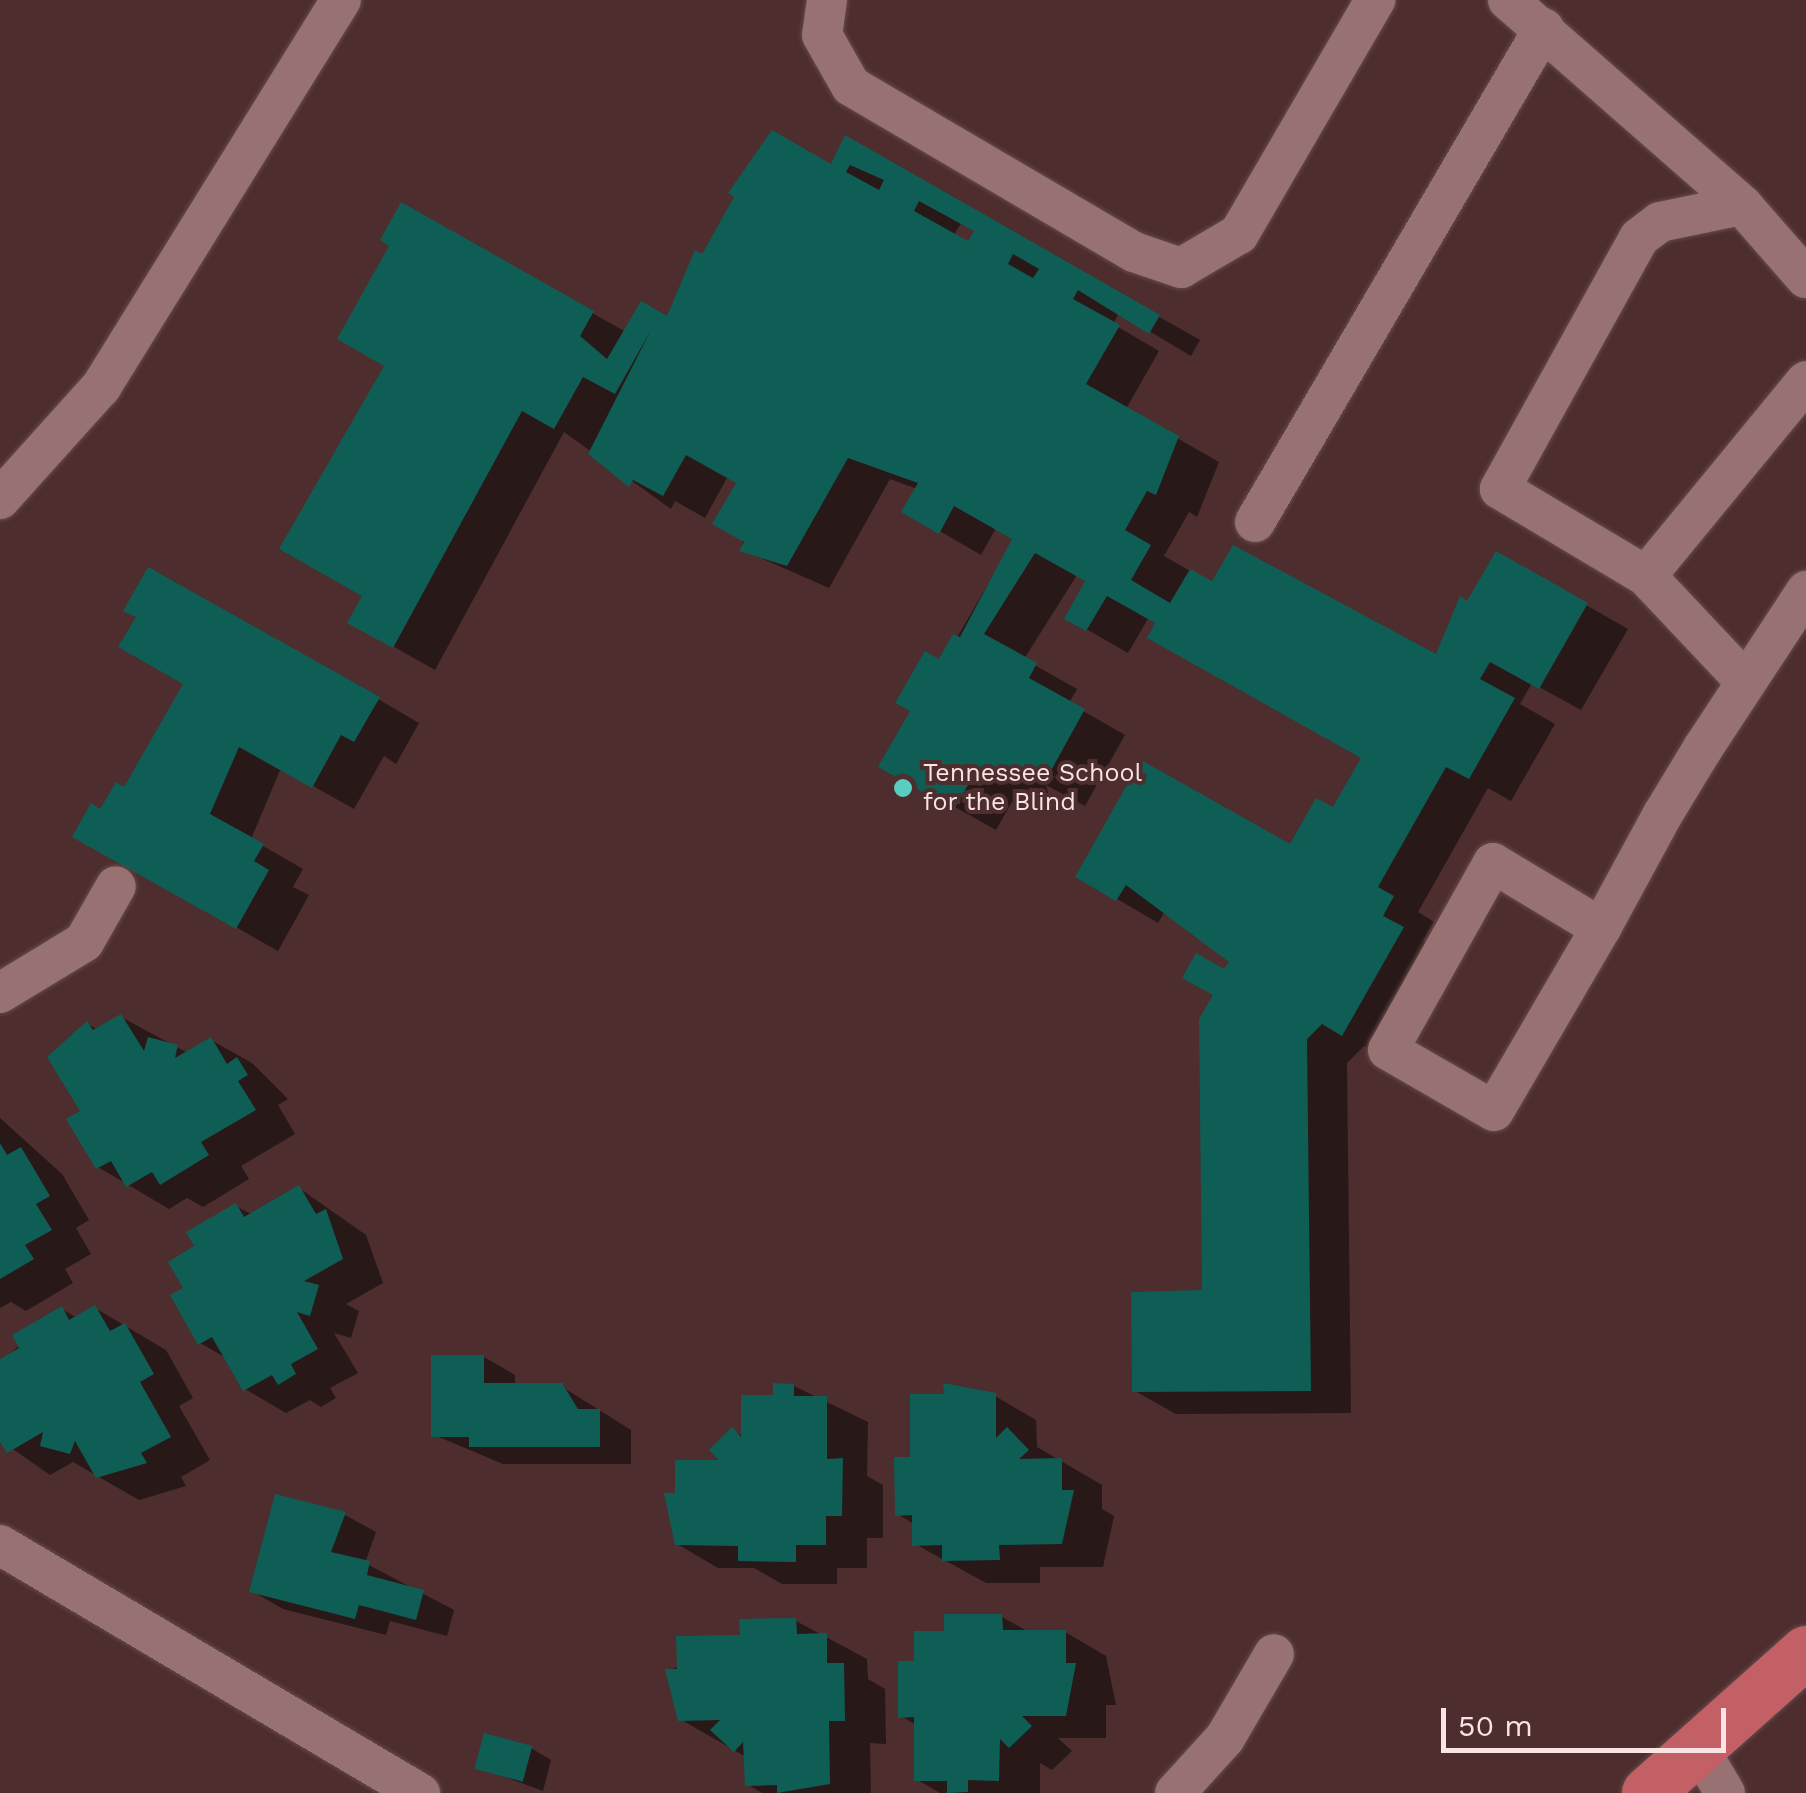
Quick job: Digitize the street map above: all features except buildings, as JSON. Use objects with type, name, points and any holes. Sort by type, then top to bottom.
[{"type":"main road","points":[[1648,1793],[1806,1652]]},
{"type":"lane","points":[[0,499],[100,387],[341,0]]},
{"type":"lane","points":[[827,0],[822,35],[851,86],[1134,252],[1180,268],[1238,234],[1375,0]]},
{"type":"lane","points":[[1508,0],[1742,205],[1806,278]]},
{"type":"lane","points":[[1255,522],[1544,28]]},
{"type":"lane","points":[[1742,205],[1660,222],[1638,238],[1500,489],[1646,576],[1744,680]]},
{"type":"lane","points":[[1646,576],[1806,382]]},
{"type":"lane","points":[[1601,928],[1494,863],[1388,1050],[1494,1111],[1601,928],[1744,680],[1806,591]]},
{"type":"lane","points":[[0,993],[84,942],[116,886]]},
{"type":"lane","points":[[0,1546],[420,1793]]},
{"type":"lane","points":[[1174,1793],[1225,1738],[1274,1654]]},
{"type":"lane","points":[[1699,1749],[1725,1793]]},
{"type":"place","name":"Tennessee School for the Blind","points":[[903,788]]}]
